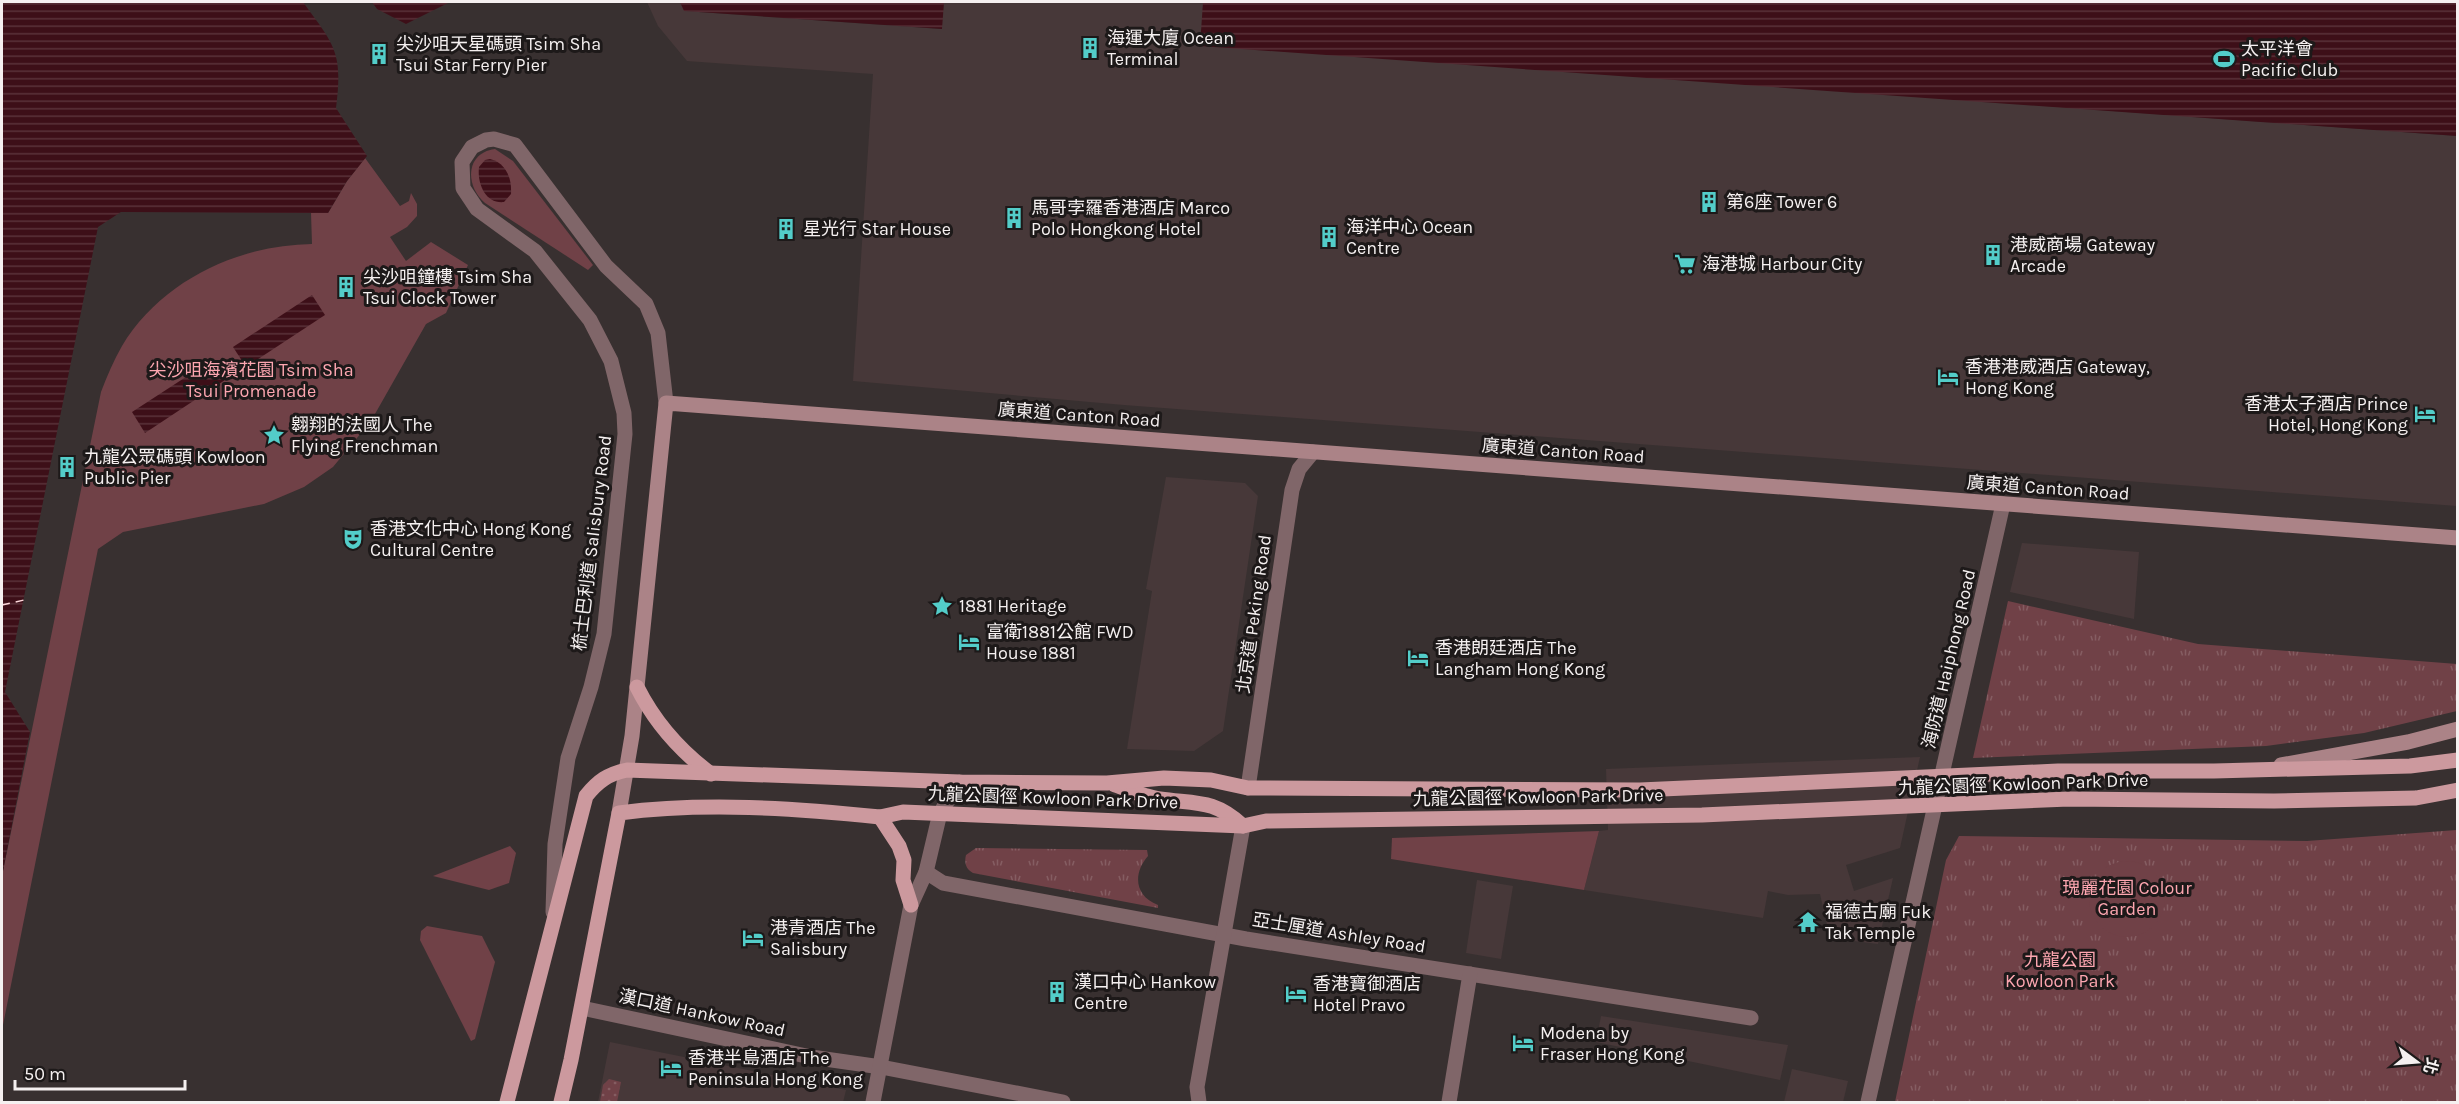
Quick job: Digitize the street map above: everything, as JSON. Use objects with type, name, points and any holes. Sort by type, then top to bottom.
[{"type":"main road","name":"廣東道 Canton Road","points":[[666,403],[2457,538]]},
{"type":"main road","name":"梳士巴利道 Salisbury Road","points":[[561,1102],[582,1008],[627,770],[666,403]]},
{"type":"main road","points":[[637,687],[661,728],[691,759],[711,774]]},
{"type":"main road","name":"九龍公園徑 Kowloon Park Drive","points":[[2256,770],[2408,742],[2457,729]]},
{"type":"main road","name":"九龍公園徑 Kowloon Park Drive","points":[[627,770],[960,782],[1107,783],[1164,778],[1211,780],[1248,788],[1640,790],[2058,771],[2256,770],[2410,766],[2457,760]]},
{"type":"main road","name":"梳士巴利道 Salisbury Road","points":[[507,1102],[586,796],[609,774],[627,770]]},
{"type":"main road","points":[[1107,783],[1158,799],[1206,802],[1228,812],[1243,825]]},
{"type":"main road","name":"九龍公園徑 Kowloon Park Drive","points":[[619,813],[668,807],[705,807],[880,817],[903,812],[1243,825],[1266,821],[1702,814],[2058,799],[2416,798],[2457,790]]},
{"type":"main road","points":[[880,817],[899,846],[904,860],[903,880],[911,905]]},
{"type":"street","name":"梳士巴利道 Salisbury Road","points":[[552,933],[555,844],[568,758],[591,687],[604,634],[623,459],[624,413],[611,361],[590,320],[535,251],[477,209],[466,195],[461,180],[462,162],[479,142],[494,139],[515,145],[606,266],[646,304],[658,333],[666,403]]},
{"type":"street","name":"北京道 Peking Road","points":[[1248,788],[1292,490],[1299,469],[1313,452]]},
{"type":"street","name":"海防道 Haiphong Road","points":[[1868,1102],[2003,504]]},
{"type":"street","points":[[873,1102],[911,905],[926,872],[940,813],[960,782]]},
{"type":"street","points":[[1199,1102],[1197,1087],[1243,825]]},
{"type":"street","name":"亞士厘道 Ashley Road","points":[[926,872],[943,883],[1224,934],[1751,1018]]},
{"type":"street","points":[[1449,1102],[1470,974]]},
{"type":"street","name":"漢口道 Hankow Road","points":[[582,1008],[811,1057],[881,1067],[1063,1102]]},
{"type":"shaded area","points":[[2,2],[303,2],[323,29],[334,50],[338,74],[336,108],[367,156],[347,181],[328,213],[121,212],[98,227],[5,692],[30,732],[2,876]]},
{"type":"shaded area","points":[[372,2],[450,2],[406,24],[377,9]]},
{"type":"shaded area","name":"海港城 Harbour City","points":[[647,2],[680,2],[685,11],[941,29],[944,2],[1332,2],[1280,50],[2457,136],[2457,506],[1124,405],[853,381],[873,74],[687,61],[658,26]]},
{"type":"shaded area","points":[[680,2],[944,2],[942,29],[684,11]]},
{"type":"shaded area","points":[[1203,2],[2457,2],[2457,136],[1200,46]]},
{"type":"shaded area","points":[[490,159],[500,164],[509,177],[511,194],[504,202],[497,202],[487,196],[479,180],[479,167],[485,160]]},
{"type":"shaded area","points":[[312,295],[325,315],[246,367],[233,347]]},
{"type":"shaded area","points":[[212,360],[225,380],[145,433],[132,412]]},
{"type":"shaded area","points":[[1166,477],[1245,483],[1258,496],[1223,731],[1194,751],[1127,749],[1152,591],[1146,589]]},
{"type":"shaded area","points":[[2022,543],[2139,552],[2134,619],[2010,592]]},
{"type":"shaded area","points":[[1920,757],[1900,848],[1846,865],[1854,891],[1893,878],[1878,944],[1830,938],[1820,894],[1788,895],[1768,891],[1763,918],[1584,890],[1599,831],[1608,830],[1606,769]]},
{"type":"shaded area","points":[[1477,880],[1513,886],[1501,959],[1466,953]]},
{"type":"shaded area","points":[[1601,1016],[1788,1045],[1780,1080],[1596,1042]]},
{"type":"shaded area","name":"香港半島酒店 The Peninsula Hong Kong","points":[[610,1042],[846,1090],[843,1102],[598,1102]]},
{"type":"shaded area","points":[[1792,1069],[1848,1081],[1843,1102],[1784,1102]]},
{"type":"green space","points":[[495,149],[513,161],[593,265],[588,270],[485,203],[478,196],[471,179],[473,163],[485,152]]},
{"type":"green space","name":"尖沙咀海濱花園 Tsim Sha Tsui Promenade","points":[[365,158],[400,206],[409,201],[411,193],[417,204],[417,216],[407,227],[390,237],[406,261],[431,242],[468,265],[446,313],[426,324],[371,421],[333,467],[304,487],[264,504],[123,532],[98,549],[2,1030],[2,876],[101,392],[113,362],[138,323],[180,285],[204,271],[257,251],[312,244],[311,213],[328,213],[347,181]]},
{"type":"green space","points":[[2008,601],[2198,644],[2457,664],[2457,711],[2364,733],[2266,746],[1973,758]]},
{"type":"green space","name":"九龍公園 Kowloon Park","points":[[2457,830],[2457,1102],[1895,1102],[1946,860],[1959,836],[2307,841]]},
{"type":"green space","points":[[1599,831],[1584,890],[1391,859],[1392,838]]},
{"type":"green space","points":[[510,846],[516,853],[509,883],[489,890],[433,876]]},
{"type":"green space","points":[[976,848],[1147,850],[1148,856],[1140,870],[1138,883],[1144,896],[1158,905],[1158,908],[973,873],[967,868],[965,858]]},
{"type":"green space","name":"瑰麗花園 Colour Garden","points":[[2127,861],[2142,864],[2154,872],[2162,884],[2165,899],[2162,914],[2154,926],[2142,934],[2127,937],[2112,934],[2100,926],[2092,914],[2089,899],[2092,884],[2100,872],[2112,864]]},
{"type":"green space","points":[[427,926],[482,936],[495,962],[475,1039],[471,1041],[420,940],[421,931]]},
{"type":"green space","points":[[609,1079],[621,1082],[617,1102],[600,1102],[603,1085]]},
{"type":"ferry route","points":[[2,605],[24,600]]},
{"type":"place","name":"海運大廈 Ocean Terminal","points":[[1090,48]]},
{"type":"place","name":"尖沙咀天星碼頭 Tsim Sha Tsui Star Ferry Pier","points":[[379,54]]},
{"type":"place","name":"太平洋會 Pacific Club","points":[[2224,59]]},
{"type":"place","name":"第6座 Tower 6","points":[[1709,202]]},
{"type":"place","name":"馬哥孛羅香港酒店 Marco Polo Hongkong Hotel","points":[[1014,218]]},
{"type":"place","name":"星光行 Star House","points":[[786,229]]},
{"type":"place","name":"海洋中心 Ocean Centre","points":[[1329,237]]},
{"type":"place","name":"港威商場 Gateway Arcade","points":[[1993,255]]},
{"type":"place","name":"海港城 Harbour City","points":[[1685,264]]},
{"type":"place","name":"尖沙咀鐘樓 Tsim Sha Tsui Clock Tower","points":[[346,287]]},
{"type":"place","name":"香港港威酒店 Gateway, Hong Kong","points":[[1948,377]]},
{"type":"place","name":"香港太子酒店 Prince Hotel, Hong Kong","points":[[2425,414]]},
{"type":"place","name":"翱翔的法國人 The Flying Frenchman","points":[[274,435]]},
{"type":"place","name":"九龍公眾碼頭 Kowloon Public Pier","points":[[67,467]]},
{"type":"place","name":"香港文化中心 Hong Kong Cultural Centre","points":[[353,539]]},
{"type":"place","name":"1881 Heritage","points":[[942,606]]},
{"type":"place","name":"富衛1881公館 FWD House 1881","points":[[969,642]]},
{"type":"place","name":"香港朗廷酒店 The Langham Hong Kong","points":[[1418,658]]},
{"type":"place","name":"福德古廟 Fuk Tak Temple","points":[[1808,922]]},
{"type":"place","name":"港青酒店 The Salisbury","points":[[753,938]]},
{"type":"place","name":"漢口中心 Hankow Centre","points":[[1057,992]]},
{"type":"place","name":"香港寶御酒店 Hotel Pravo","points":[[1296,994]]},
{"type":"place","name":"Modena by Fraser Hong Kong","points":[[1523,1043]]},
{"type":"place","name":"香港半島酒店 The Peninsula Hong Kong","points":[[671,1068]]}]
